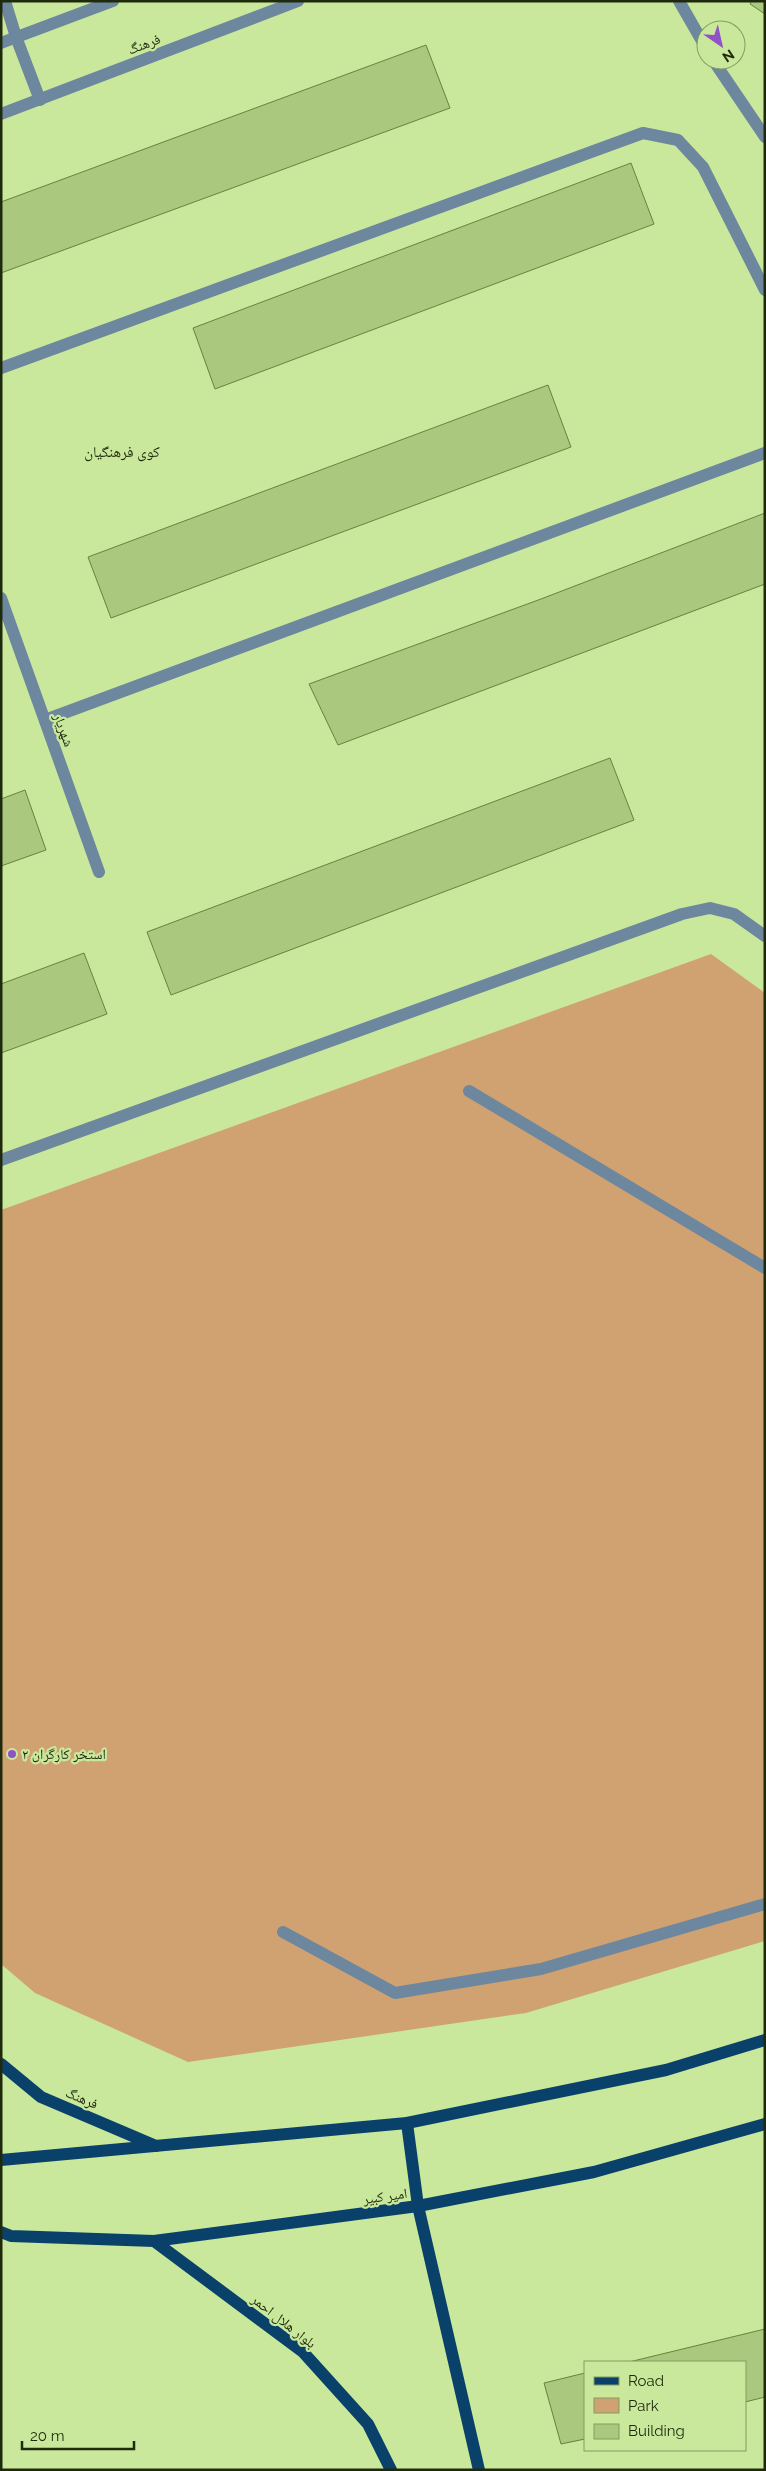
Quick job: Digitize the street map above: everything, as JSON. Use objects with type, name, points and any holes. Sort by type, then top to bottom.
[{"type":"main road","points":[[1,2160],[407,2123],[666,2070],[765,2040]]},
{"type":"main road","name":"فرهنگ","points":[[1,2064],[41,2096],[159,2147]]},
{"type":"main road","points":[[407,2123],[418,2206],[479,2470]]},
{"type":"main road","name":"امیر کبیر","points":[[1,2232],[11,2236],[154,2241],[418,2206],[594,2172],[765,2124]]},
{"type":"main road","name":"بلوار هلال احمر","points":[[154,2241],[303,2352],[368,2424],[391,2470]]},
{"type":"street","points":[[5,1],[16,37],[40,100]]},
{"type":"street","points":[[1,43],[113,1]]},
{"type":"street","name":"فرهنگ","points":[[1,114],[298,1]]},
{"type":"street","points":[[680,1],[696,30]]},
{"type":"street","points":[[720,70],[765,137]]},
{"type":"street","points":[[1,368],[643,133],[678,140],[703,167],[765,290]]},
{"type":"street","points":[[44,720],[765,453]]},
{"type":"street","name":"شهریار","points":[[1,598],[99,872]]},
{"type":"street","points":[[1,1160],[682,914],[710,908],[734,914],[765,936]]},
{"type":"street","points":[[469,1091],[765,1268]]},
{"type":"street","points":[[283,1932],[395,1993],[541,1969],[765,1904]]},
{"type":"green space","points":[[711,954],[765,993],[765,1941],[526,2013],[188,2062],[35,1993],[1,1964],[1,1210]]},
{"type":"building","points":[[752,1],[765,1],[765,14],[750,4]]},
{"type":"building","points":[[426,45],[450,108],[1,273],[1,202]]},
{"type":"building","points":[[631,163],[654,224],[215,389],[193,328]]},
{"type":"building","points":[[548,385],[571,447],[111,618],[88,557]]},
{"type":"building","points":[[765,513],[765,584],[338,745],[309,684],[541,599]]},
{"type":"building","points":[[610,758],[634,820],[171,995],[147,932]]},
{"type":"building","points":[[25,790],[46,850],[1,866],[1,799]]},
{"type":"building","points":[[84,953],[107,1014],[1,1053],[1,984]]},
{"type":"building","points":[[765,2329],[765,2397],[746,2402],[746,2361],[633,2361]]},
{"type":"building","points":[[584,2373],[584,2439],[561,2444],[544,2383]]},
{"type":"place","name":"استخر کارگران ۲","points":[[12,1754]]},
{"type":"district","name":"کوی فرهنگیان","points":[[122,452]]}]
